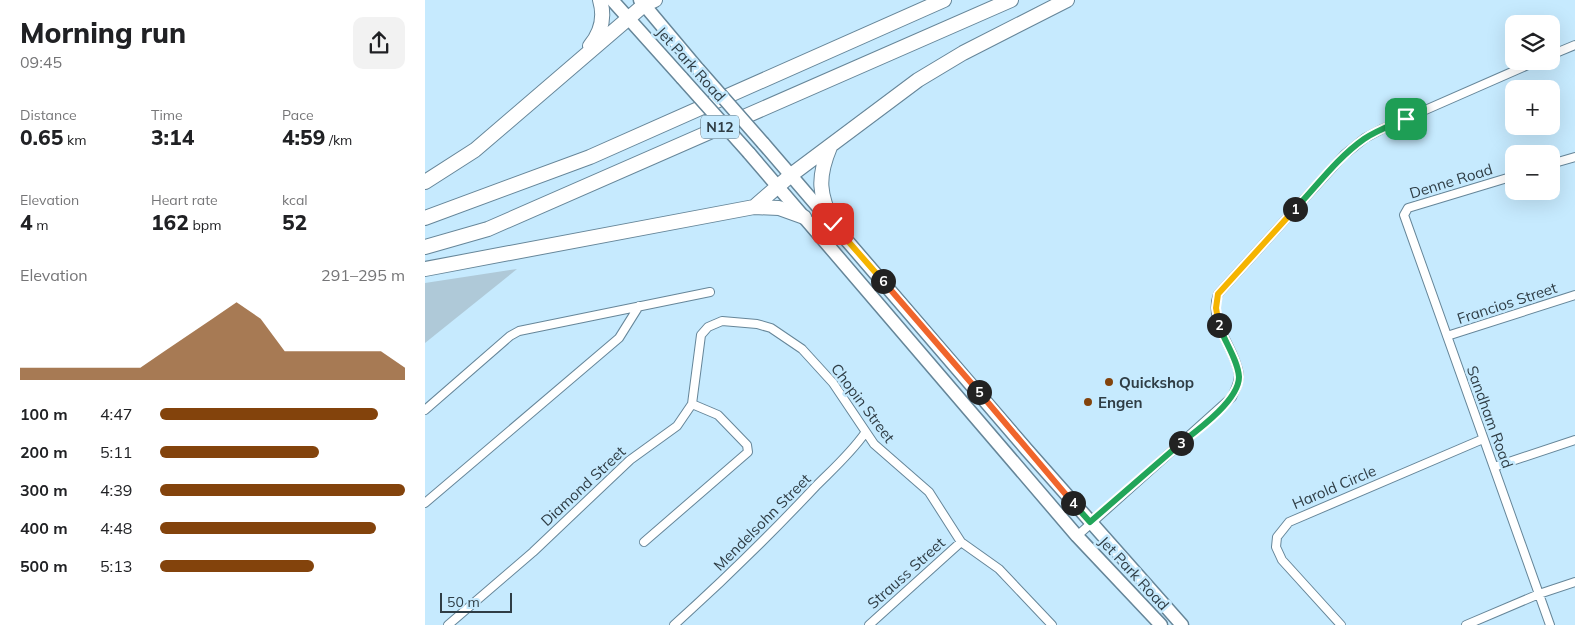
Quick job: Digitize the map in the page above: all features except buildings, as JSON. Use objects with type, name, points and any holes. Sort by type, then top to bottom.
[{"type":"highway","points":[[569,68],[593,42],[600,30],[603,18],[600,0]]},
{"type":"highway","name":"N12","points":[[425,218],[590,157],[944,0]]},
{"type":"highway","name":"N12","points":[[425,247],[487,229],[1011,0]]},
{"type":"highway","points":[[754,206],[791,175],[831,147],[918,80],[963,53],[1067,0]]},
{"type":"highway","points":[[425,182],[475,150],[569,68],[629,19],[646,2]]},
{"type":"highway","points":[[831,147],[821,181],[822,200],[833,224]]},
{"type":"highway","points":[[425,269],[754,206],[779,208],[805,217]]},
{"type":"main road","name":"Jet Park Road","points":[[612,0],[805,217],[1077,536],[1161,625]]},
{"type":"main road","name":"Jet Park Road","points":[[646,2],[698,69],[1090,522],[1182,625]]},
{"type":"street","points":[[1560,51],[1575,45]]},
{"type":"street","points":[[1077,536],[1090,522],[1232,397],[1239,376],[1220,327],[1216,308],[1218,294],[1344,155],[1365,138],[1382,129],[1516,70]]},
{"type":"street","points":[[1560,161],[1575,157]]},
{"type":"street","name":"Denne Road","points":[[1404,218],[1404,212],[1408,208],[1505,179]]},
{"type":"street","name":"Sandham Road","points":[[1404,218],[1550,625]]},
{"type":"street","points":[[425,410],[514,333],[556,322],[711,292]]},
{"type":"street","name":"Francios Street","points":[[1447,336],[1575,295]]},
{"type":"street","points":[[425,503],[619,338],[639,306]]},
{"type":"street","name":"Chopin Street","points":[[714,323],[722,321],[757,324],[771,328],[792,341],[833,384],[865,433],[885,454],[924,485],[961,542],[1003,573],[1052,625]]},
{"type":"street","name":"Diamond Street","points":[[448,625],[533,552],[630,460],[677,426],[692,404],[699,342],[704,331],[714,323]]},
{"type":"street","points":[[644,542],[748,452],[747,445],[718,414],[692,404]]},
{"type":"street","name":"Mendelsohn Street","points":[[674,625],[714,590],[796,508],[845,458],[865,433]]},
{"type":"street","name":"Harold Circle","points":[[1341,625],[1282,560],[1276,547],[1282,529],[1289,522],[1483,439]]},
{"type":"street","points":[[1493,467],[1575,440]]},
{"type":"street","name":"Strauss Street","points":[[873,624],[961,542]]},
{"type":"street","points":[[1466,625],[1539,594],[1575,582]]},
{"type":"shaded area","points":[[517,269],[425,343],[425,283]]},
{"type":"place","name":"Quickshop","points":[[1109,382]]},
{"type":"place","name":"Engen","points":[[1088,402]]},
{"type":"route","points":[[833,224],[1090,522],[1210,419],[1232,397],[1239,376],[1220,327],[1216,308],[1218,294],[1223,287],[1344,155],[1365,138],[1406,119]]}]
